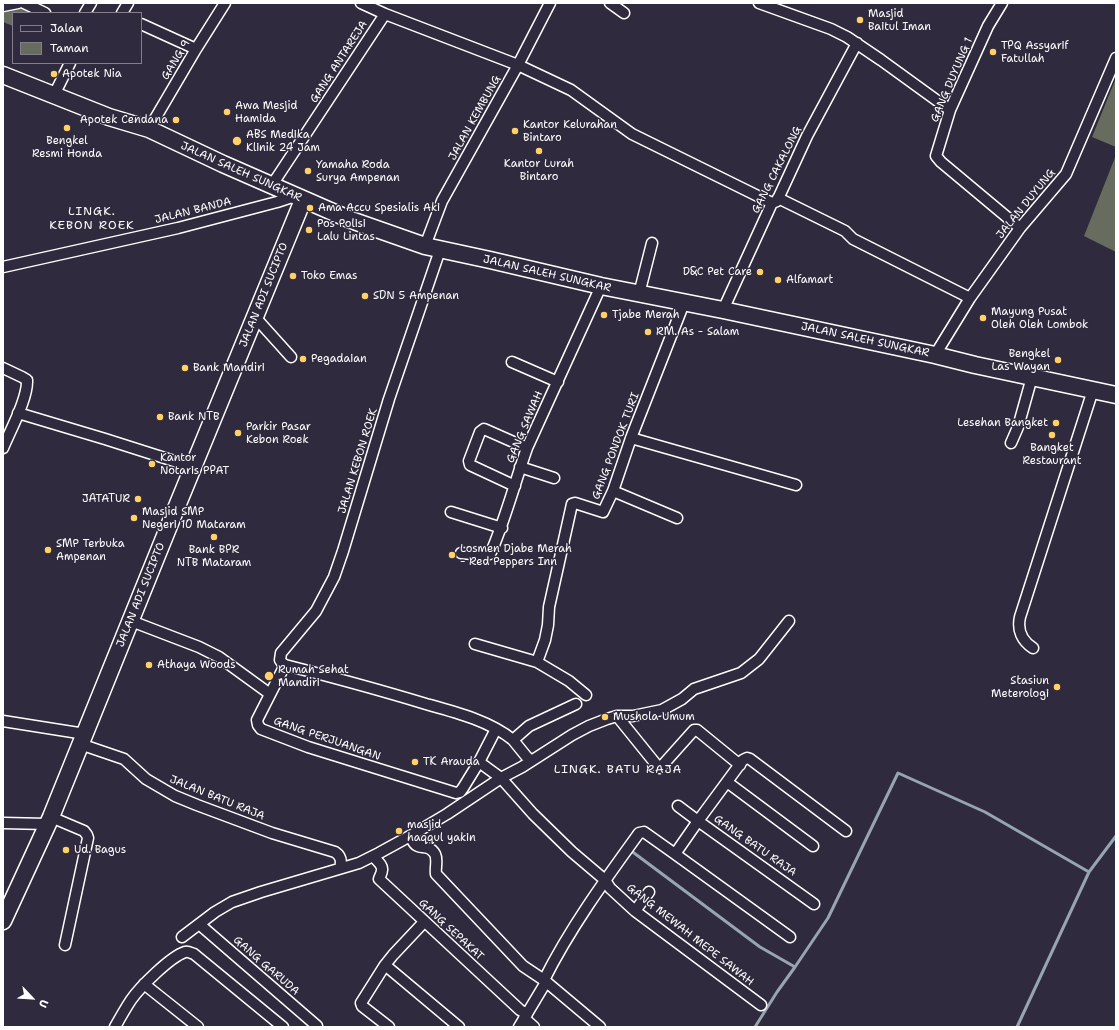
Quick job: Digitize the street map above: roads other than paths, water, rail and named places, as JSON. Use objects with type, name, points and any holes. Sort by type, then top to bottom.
[{"type":"highway","name":"JALAN SALEH SUNGKAR","points":[[3,75],[54,94],[108,117],[149,129],[223,164],[351,220],[432,248],[601,286],[935,355],[1116,395]]},
{"type":"highway","name":"JALAN ADI SUCIPTO","points":[[3,921],[8,898],[49,821],[83,739],[255,317],[299,198]]},
{"type":"street","points":[[5,6],[18,3]]},
{"type":"street","points":[[24,3],[43,12]]},
{"type":"street","points":[[86,12],[91,3]]},
{"type":"street","points":[[123,12],[128,3]]},
{"type":"street","name":"GANG 9","points":[[149,129],[225,3]]},
{"type":"street","name":"GANG ANTAREJA","points":[[272,185],[385,14],[361,3]]},
{"type":"street","name":"JALAN KEMBUNG","points":[[432,248],[442,201],[518,65],[550,3]]},
{"type":"street","points":[[610,3],[624,13]]},
{"type":"street","points":[[760,3],[832,29],[858,43],[950,110]]},
{"type":"street","name":"GANG DUYUNG 1","points":[[1002,3],[986,31],[950,110],[936,156],[941,162],[1020,228]]},
{"type":"street","points":[[385,14],[518,65],[571,90],[632,134],[775,200],[834,225],[853,239],[970,298]]},
{"type":"street","points":[[142,24],[196,49]]},
{"type":"street","name":"GANG CAKALONG","points":[[722,310],[807,136],[858,43]]},
{"type":"street","name":"JALAN DUYUNG","points":[[935,355],[970,298],[1020,228],[1066,174],[1116,58]]},
{"type":"street","points":[[54,94],[69,64]]},
{"type":"street","name":"JALAN BANDA","points":[[3,267],[178,228],[277,202],[299,198]]},
{"type":"street","points":[[639,294],[652,243]]},
{"type":"street","name":"JALAN KEBON ROEK","points":[[285,665],[280,660],[279,656],[316,611],[334,577],[344,551],[432,248]]},
{"type":"street","name":"GANG SAWAH","points":[[461,552],[486,555],[490,554],[502,528],[527,448],[601,286]]},
{"type":"street","name":"GANG PONDOK TURI","points":[[537,662],[545,640],[549,607],[572,504],[575,503],[603,512],[613,491],[631,438],[684,303]]},
{"type":"street","points":[[255,317],[290,357]]},
{"type":"street","points":[[512,362],[558,382]]},
{"type":"street","points":[[3,368],[27,380],[27,387],[18,413],[3,448]]},
{"type":"street","points":[[1011,443],[1018,427],[1032,377]]},
{"type":"street","points":[[1033,648],[1026,643],[1022,637],[1018,625],[1093,390]]},
{"type":"street","points":[[18,413],[105,438],[193,467]]},
{"type":"street","points":[[515,486],[470,465],[469,461],[480,432],[484,429],[527,448]]},
{"type":"street","points":[[631,438],[796,485]]},
{"type":"street","points":[[520,467],[554,478]]},
{"type":"street","points":[[613,491],[678,518]]},
{"type":"street","points":[[451,512],[502,528]]},
{"type":"street","points":[[131,621],[199,647],[219,657],[270,694]]},
{"type":"street","points":[[182,937],[215,912],[232,902],[359,862],[373,856],[447,814],[501,778],[589,726],[617,716],[633,716],[662,710],[682,699],[694,689],[741,673],[759,660],[789,621]]},
{"type":"street","points":[[475,644],[537,662],[569,681],[586,695]]},
{"type":"street","points":[[285,665],[389,692],[489,724],[504,732],[531,761]]},
{"type":"street","name":"GANG PERJUANGAN","points":[[285,665],[257,720],[261,729],[308,747],[456,793],[460,792],[463,788],[479,762],[496,728]]},
{"type":"street","points":[[513,740],[529,726],[576,704]]},
{"type":"street","points":[[617,716],[658,768],[660,768],[694,730],[697,730],[740,765]]},
{"type":"street","name":"JALAN BATU RAJA","points":[[3,721],[83,739],[124,759],[146,779],[175,796],[272,833],[334,851],[341,859],[340,868]]},
{"type":"street","points":[[678,806],[698,821],[743,760],[747,758],[846,831]]},
{"type":"street","name":"GANG MEWAH MEPE SAWAH","points":[[479,762],[501,778],[533,814],[635,911],[760,1005]]},
{"type":"street","points":[[727,782],[813,846]]},
{"type":"street","points":[[3,823],[49,821],[84,831],[88,835],[65,945]]},
{"type":"street","name":"GANG BATU RAJA","points":[[675,854],[698,821],[814,904]]},
{"type":"street","points":[[523,1020],[569,935],[607,883],[641,832],[644,832],[790,937]]},
{"type":"street","points":[[410,836],[415,844],[429,848],[435,854],[437,860],[435,870],[436,874],[523,966],[545,981],[600,1027]]},
{"type":"street","name":"GANG SEPAKAT","points":[[373,856],[382,866],[379,877],[380,879],[424,922],[520,1010],[523,1020],[534,1027]]},
{"type":"street","points":[[635,911],[649,892]]},
{"type":"street","points":[[389,1027],[362,1006],[361,1003],[385,965],[424,922]]},
{"type":"street","name":"GANG GARUDA","points":[[199,924],[317,1026]]},
{"type":"street","points":[[116,1027],[132,999],[144,984],[174,958],[184,952],[194,954],[283,1027]]},
{"type":"street","points":[[385,965],[459,1027]]},
{"type":"street","points":[[144,984],[198,1027]]},
{"type":"waterway","points":[[629,851],[630,850],[760,947],[795,967],[828,918],[898,773],[985,812],[1089,872]]},
{"type":"waterway","points":[[1017,1027],[1089,872],[1116,836]]},
{"type":"waterway","points":[[755,1027],[795,967]]},
{"type":"place","name":"Masjid Baitul Iman","points":[[860,20]]},
{"type":"place","name":"TPQ Assyarif Fatullah","points":[[993,52]]},
{"type":"place","name":"Apotek Nia","points":[[54,74]]},
{"type":"place","name":"Awa Mesjid Hamida","points":[[227,112]]},
{"type":"place","name":"Apotek Cendana","points":[[176,120]]},
{"type":"place","name":"Bengkel Resmi Honda","points":[[67,128]]},
{"type":"place","name":"Kantor Kelurahan Bintaro","points":[[515,131]]},
{"type":"place","name":"ABS Medika Klinik 24 Jam","points":[[237,141]]},
{"type":"place","name":"Kantor Lurah Bintaro","points":[[539,151]]},
{"type":"place","name":"Yamaha Roda Surya Ampenan","points":[[308,171]]},
{"type":"place","name":"Ama Accu Spesialis Aki","points":[[310,208]]},
{"type":"place","name":"Pos Polisi Lalu Lintas","points":[[309,230]]},
{"type":"place","name":"D&C Pet Care","points":[[760,272]]},
{"type":"place","name":"Toko Emas","points":[[293,276]]},
{"type":"place","name":"Alfamart","points":[[778,280]]},
{"type":"place","name":"SDN 5 Ampenan","points":[[365,296]]},
{"type":"place","name":"Tjabe Merah","points":[[604,315]]},
{"type":"place","name":"Mayung Pusat Oleh Oleh Lombok","points":[[983,318]]},
{"type":"place","name":"RM. As - Salam","points":[[648,332]]},
{"type":"place","name":"Pegadaian","points":[[303,359]]},
{"type":"place","name":"Bengkel Las Wayan","points":[[1058,360]]},
{"type":"place","name":"Bank Mandiri","points":[[185,368]]},
{"type":"place","name":"Bank NTB","points":[[160,417]]},
{"type":"place","name":"Lesehan Bangket","points":[[1056,423]]},
{"type":"place","name":"Parkir Pasar Kebon Roek","points":[[238,433]]},
{"type":"place","name":"Bangket Restaurant","points":[[1052,435]]},
{"type":"place","name":"Kantor Notaris PPAT","points":[[152,464]]},
{"type":"place","name":"JATATUR","points":[[138,499]]},
{"type":"place","name":"Masjid SMP Negeri 10 Mataram","points":[[134,518]]},
{"type":"place","name":"Bank BPR NTB Mataram","points":[[214,537]]},
{"type":"place","name":"SMP Terbuka Ampenan","points":[[48,550]]},
{"type":"place","name":"Losmen Djabe Merah - Red Peppers Inn","points":[[452,555]]},
{"type":"place","name":"Athaya Woods","points":[[149,665]]},
{"type":"place","name":"Rumah Sehat Mandiri","points":[[269,676]]},
{"type":"place","name":"Stasiun Meterologi","points":[[1057,687]]},
{"type":"place","name":"Mushola Umum","points":[[605,717]]},
{"type":"place","name":"TK Arauda","points":[[415,762]]},
{"type":"place","name":"masjid haqqul yakin","points":[[399,831]]},
{"type":"place","name":"Ud. Bagus","points":[[66,850]]},
{"type":"district","name":"LINGK. KEBON ROEK","points":[[92,219]]},
{"type":"district","name":"LINGK. BATU RAJA","points":[[618,770]]}]
